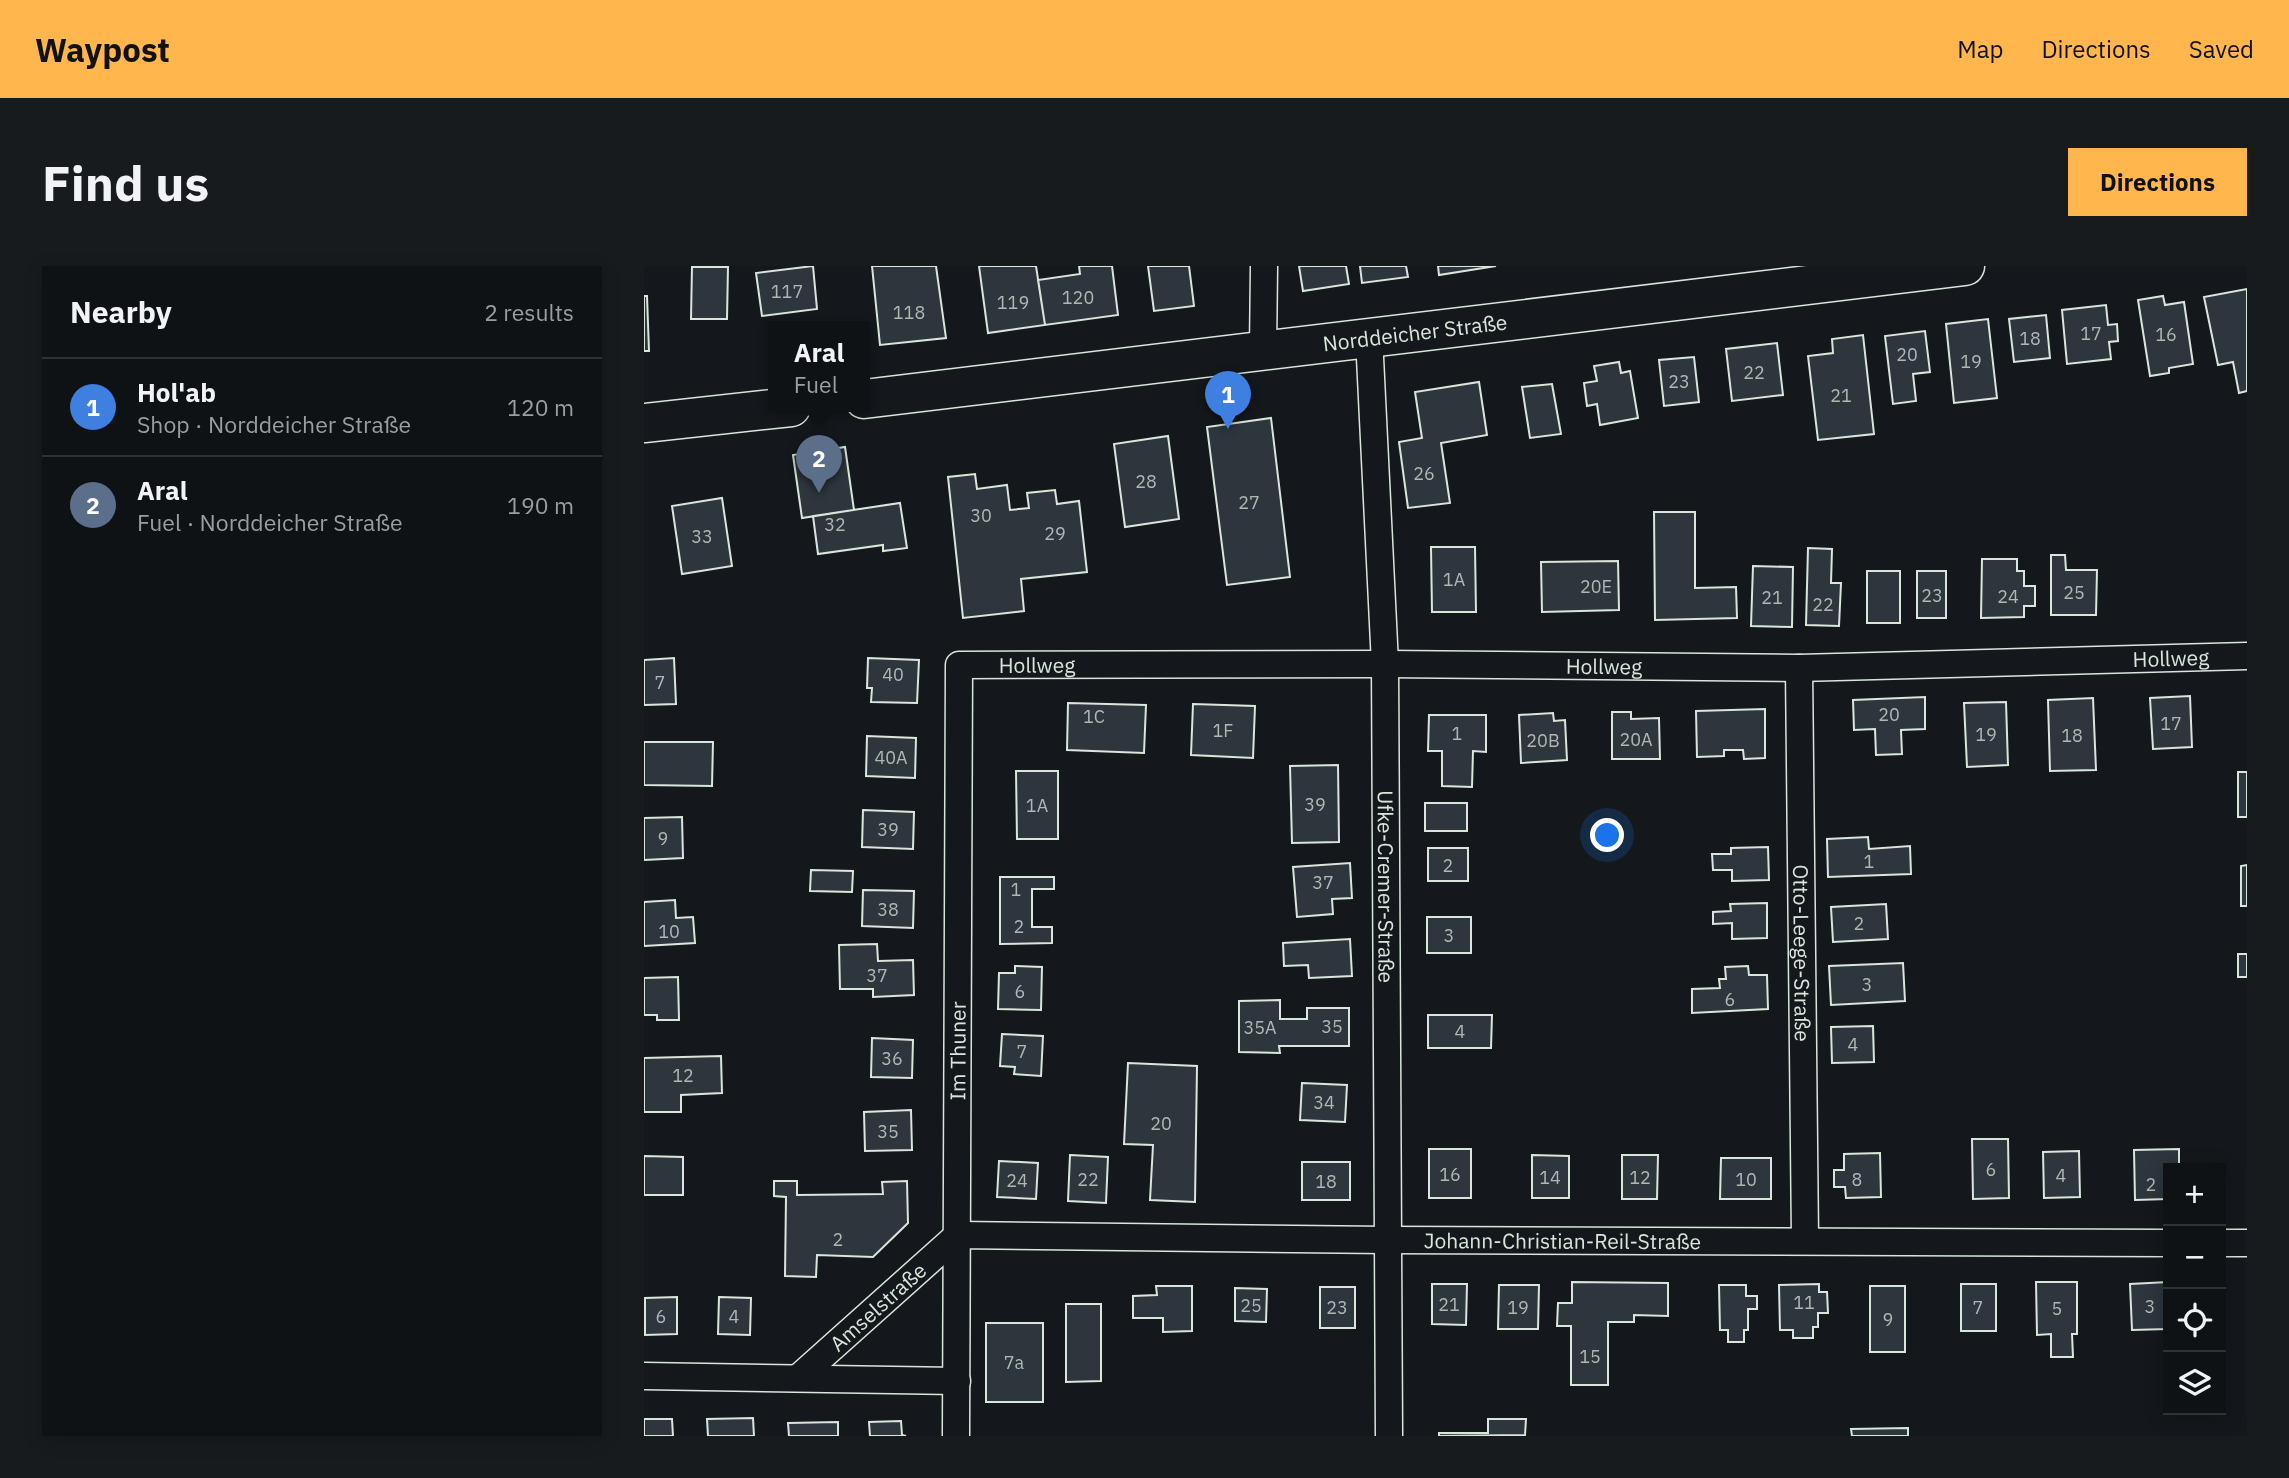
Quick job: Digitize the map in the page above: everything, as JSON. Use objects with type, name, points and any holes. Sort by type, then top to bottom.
[{"type":"main road","name":"Norddeicher Straße","points":[[870,398],[1965,266]]},
{"type":"main road","points":[[644,423],[768,410]]},
{"type":"street","points":[[1263,351],[1264,266]]},
{"type":"street","name":"Ufke-Cremer-Straße","points":[[1368,337],[1385,664],[1389,1436]]},
{"type":"street","name":"Hollweg","points":[[959,665],[1385,664],[1799,668],[2247,656]]},
{"type":"street","name":"Im Thuner","points":[[956,1436],[959,665]]},
{"type":"street","name":"Otto-Leege-Straße","points":[[1799,668],[1805,1239]]},
{"type":"street","name":"Johann-Christian-Reil-Straße","points":[[958,1235],[1386,1240],[2163,1242]]},
{"type":"street","name":"Amselstraße","points":[[798,1378],[958,1235]]},
{"type":"street","points":[[2226,1243],[2247,1243]]},
{"type":"street","name":"Amselstraße","points":[[644,1376],[957,1381]]},
{"type":"building","points":[[813,266],[817,309],[762,316],[756,273]]},
{"type":"building","points":[[872,266],[936,266],[946,338],[880,345]]},
{"type":"building","points":[[979,266],[1036,266],[1045,325],[988,333]]},
{"type":"building","points":[[1079,266],[1112,266],[1118,315],[1045,325],[1038,280],[1080,274]]},
{"type":"building","points":[[1148,266],[1189,266],[1194,306],[1154,311]]},
{"type":"building","points":[[1299,266],[1346,266],[1349,284],[1303,291]]},
{"type":"building","points":[[1360,266],[1406,266],[1408,277],[1362,283]]},
{"type":"building","points":[[1438,266],[1496,266],[1439,275]]},
{"type":"building","points":[[692,267],[728,267],[727,319],[691,319]]},
{"type":"building","points":[[2247,289],[2247,391],[2239,393],[2233,362],[2218,365],[2204,297]]},
{"type":"building","points":[[644,296],[647,296],[649,351],[644,351]]},
{"type":"building","points":[[2163,296],[2165,305],[2184,302],[2193,364],[2169,368],[2169,373],[2150,376],[2138,300]]},
{"type":"building","points":[[2106,305],[2108,325],[2117,324],[2118,341],[2109,342],[2111,359],[2067,364],[2062,310]]},
{"type":"building","points":[[2046,315],[2050,358],[2014,362],[2009,319]]},
{"type":"building","points":[[1988,319],[1997,398],[1954,403],[1946,324]]},
{"type":"building","points":[[1925,331],[1930,372],[1913,374],[1916,401],[1893,404],[1885,336]]},
{"type":"building","points":[[1863,335],[1874,434],[1818,440],[1808,356],[1833,353],[1832,339]]},
{"type":"building","points":[[1777,343],[1783,395],[1732,401],[1726,349]]},
{"type":"building","points":[[1694,357],[1699,402],[1664,406],[1659,360]]},
{"type":"building","points":[[1619,362],[1621,373],[1630,371],[1638,418],[1600,425],[1597,404],[1587,406],[1584,383],[1597,381],[1594,366]]},
{"type":"building","points":[[1479,382],[1487,435],[1441,443],[1450,503],[1408,508],[1399,442],[1422,438],[1415,392]]},
{"type":"building","points":[[1552,384],[1561,434],[1530,438],[1522,387]]},
{"type":"building","points":[[1271,418],[1290,577],[1227,585],[1207,427]]},
{"type":"building","points":[[1168,436],[1179,519],[1125,527],[1114,444]]},
{"type":"building","points":[[845,447],[854,510],[802,518],[793,455]]},
{"type":"building","points":[[975,474],[977,489],[1007,485],[1010,510],[1029,508],[1027,493],[1055,490],[1057,504],[1079,501],[1087,572],[1021,579],[1024,611],[963,618],[948,477]]},
{"type":"building","points":[[722,498],[732,566],[682,574],[672,506]]},
{"type":"building","points":[[900,503],[907,548],[883,551],[883,545],[818,554],[813,516]]},
{"type":"building","points":[[1654,512],[1695,512],[1695,588],[1736,587],[1737,618],[1655,620]]},
{"type":"building","points":[[1431,547],[1475,547],[1476,612],[1432,612]]},
{"type":"building","points":[[1808,548],[1832,549],[1831,583],[1841,583],[1839,626],[1806,625]]},
{"type":"building","points":[[2051,555],[2065,555],[2066,570],[2097,570],[2096,615],[2051,615]]},
{"type":"building","points":[[1982,559],[2017,559],[2017,571],[2024,571],[2024,586],[2035,586],[2035,606],[2024,606],[2024,617],[1981,618]]},
{"type":"building","points":[[1618,561],[1619,610],[1542,612],[1541,562]]},
{"type":"building","points":[[1753,566],[1793,567],[1792,627],[1751,626]]},
{"type":"building","points":[[1867,571],[1900,571],[1900,623],[1867,623]]},
{"type":"building","points":[[1917,571],[1946,571],[1946,618],[1917,618]]},
{"type":"building","points":[[674,658],[676,704],[644,705],[644,660]]},
{"type":"building","points":[[868,658],[919,660],[917,703],[871,702],[872,688],[867,688]]},
{"type":"building","points":[[2190,696],[2192,747],[2153,749],[2150,698]]},
{"type":"building","points":[[1925,697],[1925,729],[1901,730],[1902,754],[1876,755],[1875,729],[1854,730],[1853,700]]},
{"type":"building","points":[[2093,698],[2096,770],[2050,771],[2048,700]]},
{"type":"building","points":[[2006,702],[2008,765],[1967,767],[1964,703]]},
{"type":"building","points":[[1068,703],[1146,705],[1144,753],[1067,750]]},
{"type":"building","points":[[1193,704],[1255,706],[1253,758],[1191,755]]},
{"type":"building","points":[[1765,709],[1765,758],[1744,759],[1743,750],[1724,750],[1724,756],[1697,757],[1696,711]]},
{"type":"building","points":[[1612,712],[1631,712],[1631,719],[1659,718],[1660,759],[1612,759]]},
{"type":"building","points":[[1553,713],[1554,721],[1565,720],[1567,760],[1521,763],[1519,715]]},
{"type":"building","points":[[1429,715],[1486,715],[1486,752],[1473,751],[1472,787],[1442,786],[1442,751],[1428,751]]},
{"type":"building","points":[[867,736],[916,738],[915,778],[866,776]]},
{"type":"building","points":[[644,742],[713,742],[712,786],[644,785]]},
{"type":"building","points":[[1338,765],[1339,842],[1292,843],[1290,766]]},
{"type":"building","points":[[1016,771],[1058,771],[1058,839],[1017,839]]},
{"type":"building","points":[[2238,772],[2247,772],[2247,817],[2238,817]]},
{"type":"building","points":[[1425,803],[1467,803],[1467,831],[1425,831]]},
{"type":"building","points":[[863,810],[914,812],[913,849],[862,847]]},
{"type":"building","points":[[682,817],[683,858],[644,860],[644,818]]},
{"type":"building","points":[[1868,837],[1869,849],[1910,846],[1911,874],[1828,877],[1827,839]]},
{"type":"building","points":[[1768,847],[1769,880],[1732,881],[1732,870],[1713,870],[1712,854],[1731,854],[1731,848]]},
{"type":"building","points":[[1428,848],[1468,848],[1468,881],[1428,881]]},
{"type":"building","points":[[1350,863],[1352,898],[1332,899],[1333,914],[1297,917],[1293,867]]},
{"type":"building","points":[[2247,865],[2247,906],[2241,906],[2241,866]]},
{"type":"building","points":[[811,870],[853,871],[852,892],[810,891]]},
{"type":"building","points":[[1000,877],[1054,877],[1054,889],[1032,889],[1032,927],[1052,927],[1052,943],[1000,944]]},
{"type":"building","points":[[863,890],[914,891],[913,928],[862,926]]},
{"type":"building","points":[[675,900],[676,918],[693,917],[695,943],[644,946],[644,902]]},
{"type":"building","points":[[1767,903],[1767,938],[1732,939],[1732,923],[1713,924],[1713,912],[1731,911],[1730,904]]},
{"type":"building","points":[[1886,904],[1888,939],[1833,942],[1831,907]]},
{"type":"building","points":[[1427,917],[1471,917],[1471,953],[1427,953]]},
{"type":"building","points":[[1350,939],[1352,976],[1309,978],[1308,965],[1284,966],[1283,943]]},
{"type":"building","points":[[877,944],[878,961],[913,960],[914,995],[873,997],[873,989],[840,989],[839,945]]},
{"type":"building","points":[[2238,954],[2247,954],[2247,977],[2238,977]]},
{"type":"building","points":[[1903,963],[1905,1001],[1831,1005],[1829,966]]},
{"type":"building","points":[[1015,966],[1042,967],[1041,1010],[998,1009],[999,973],[1015,973]]},
{"type":"building","points":[[1748,966],[1749,975],[1767,975],[1768,1009],[1692,1013],[1692,989],[1720,988],[1719,979],[1726,979],[1725,967]]},
{"type":"building","points":[[678,977],[679,1020],[657,1020],[657,1015],[644,1015],[644,978]]},
{"type":"building","points":[[1280,1000],[1280,1019],[1307,1019],[1307,1008],[1349,1008],[1349,1046],[1279,1046],[1280,1053],[1239,1052],[1239,1001]]},
{"type":"building","points":[[1428,1015],[1492,1015],[1491,1048],[1428,1048]]},
{"type":"building","points":[[1873,1026],[1874,1062],[1832,1063],[1831,1027]]},
{"type":"building","points":[[1002,1034],[1043,1036],[1041,1076],[1014,1074],[1015,1067],[1000,1066]]},
{"type":"building","points":[[872,1038],[913,1040],[912,1078],[871,1077]]},
{"type":"building","points":[[721,1056],[722,1093],[681,1095],[681,1112],[644,1112],[644,1058]]},
{"type":"building","points":[[1128,1063],[1197,1066],[1195,1202],[1150,1200],[1153,1145],[1124,1144]]},
{"type":"building","points":[[1302,1083],[1347,1085],[1345,1122],[1300,1120]]},
{"type":"building","points":[[911,1110],[912,1150],[865,1151],[864,1112]]},
{"type":"building","points":[[1972,1139],[2008,1139],[2009,1198],[1973,1199]]},
{"type":"building","points":[[1429,1149],[1471,1149],[1471,1198],[1429,1198]]},
{"type":"building","points":[[2179,1149],[2179,1163],[2163,1163],[2163,1199],[2135,1200],[2134,1150]]},
{"type":"building","points":[[2079,1151],[2080,1197],[2044,1198],[2043,1152]]},
{"type":"building","points":[[1880,1153],[1881,1197],[1846,1198],[1845,1187],[1834,1187],[1834,1170],[1844,1170],[1844,1154]]},
{"type":"building","points":[[1070,1155],[1108,1157],[1106,1203],[1068,1201]]},
{"type":"building","points":[[1532,1155],[1569,1156],[1569,1198],[1532,1198]]},
{"type":"building","points":[[1622,1155],[1658,1155],[1657,1199],[1622,1199]]},
{"type":"building","points":[[644,1156],[683,1157],[683,1195],[644,1195]]},
{"type":"building","points":[[1721,1158],[1771,1158],[1771,1199],[1720,1199]]},
{"type":"building","points":[[999,1161],[1038,1163],[1036,1199],[997,1197]]},
{"type":"building","points":[[1302,1162],[1350,1162],[1350,1200],[1302,1200]]},
{"type":"building","points":[[774,1181],[797,1181],[797,1195],[883,1194],[882,1182],[907,1181],[908,1223],[873,1257],[817,1255],[816,1277],[785,1276],[786,1197],[774,1196]]},
{"type":"building","points":[[1572,1282],[1668,1283],[1668,1316],[1634,1315],[1634,1322],[1608,1322],[1608,1385],[1571,1385],[1571,1326],[1557,1326],[1558,1303],[1572,1303]]},
{"type":"building","points":[[2036,1282],[2077,1282],[2077,1334],[2072,1334],[2073,1357],[2051,1357],[2051,1334],[2037,1335]]},
{"type":"building","points":[[2163,1282],[2163,1329],[2132,1330],[2130,1284]]},
{"type":"building","points":[[1432,1284],[1467,1284],[1466,1325],[1432,1324]]},
{"type":"building","points":[[1819,1284],[1819,1292],[1827,1292],[1828,1313],[1818,1313],[1818,1327],[1813,1327],[1813,1338],[1793,1338],[1793,1330],[1780,1330],[1779,1285]]},
{"type":"building","points":[[1961,1284],[1996,1284],[1996,1331],[1961,1331]]},
{"type":"building","points":[[1499,1285],[1539,1285],[1538,1329],[1498,1329]]},
{"type":"building","points":[[1719,1285],[1746,1285],[1746,1296],[1757,1296],[1757,1309],[1748,1309],[1748,1330],[1744,1330],[1744,1342],[1728,1342],[1728,1330],[1720,1330]]},
{"type":"building","points":[[1156,1286],[1192,1286],[1192,1331],[1163,1332],[1163,1318],[1133,1318],[1133,1296],[1157,1295]]},
{"type":"building","points":[[1870,1286],[1905,1286],[1905,1352],[1870,1352]]},
{"type":"building","points":[[1320,1287],[1355,1287],[1355,1328],[1320,1328]]},
{"type":"building","points":[[1235,1288],[1267,1289],[1266,1322],[1235,1321]]},
{"type":"building","points":[[677,1297],[677,1334],[645,1335],[645,1298]]},
{"type":"building","points":[[719,1297],[751,1298],[750,1335],[718,1334]]},
{"type":"building","points":[[1066,1304],[1101,1304],[1101,1381],[1066,1382]]},
{"type":"building","points":[[986,1323],[1043,1323],[1043,1402],[986,1402]]},
{"type":"building","points":[[753,1418],[754,1436],[708,1436],[707,1419]]},
{"type":"building","points":[[644,1419],[672,1419],[673,1436],[644,1436]]},
{"type":"building","points":[[1488,1419],[1526,1419],[1525,1435],[1439,1436],[1439,1433],[1488,1433]]},
{"type":"building","points":[[901,1421],[902,1435],[906,1436],[870,1436],[869,1422]]},
{"type":"building","points":[[838,1422],[838,1436],[789,1436],[788,1423]]},
{"type":"building","points":[[1908,1428],[1908,1436],[1852,1436],[1851,1429]]},
{"type":"place","name":"Hol'ab","points":[[1228,429]]},
{"type":"place","name":"Aral","points":[[819,493]]}]
